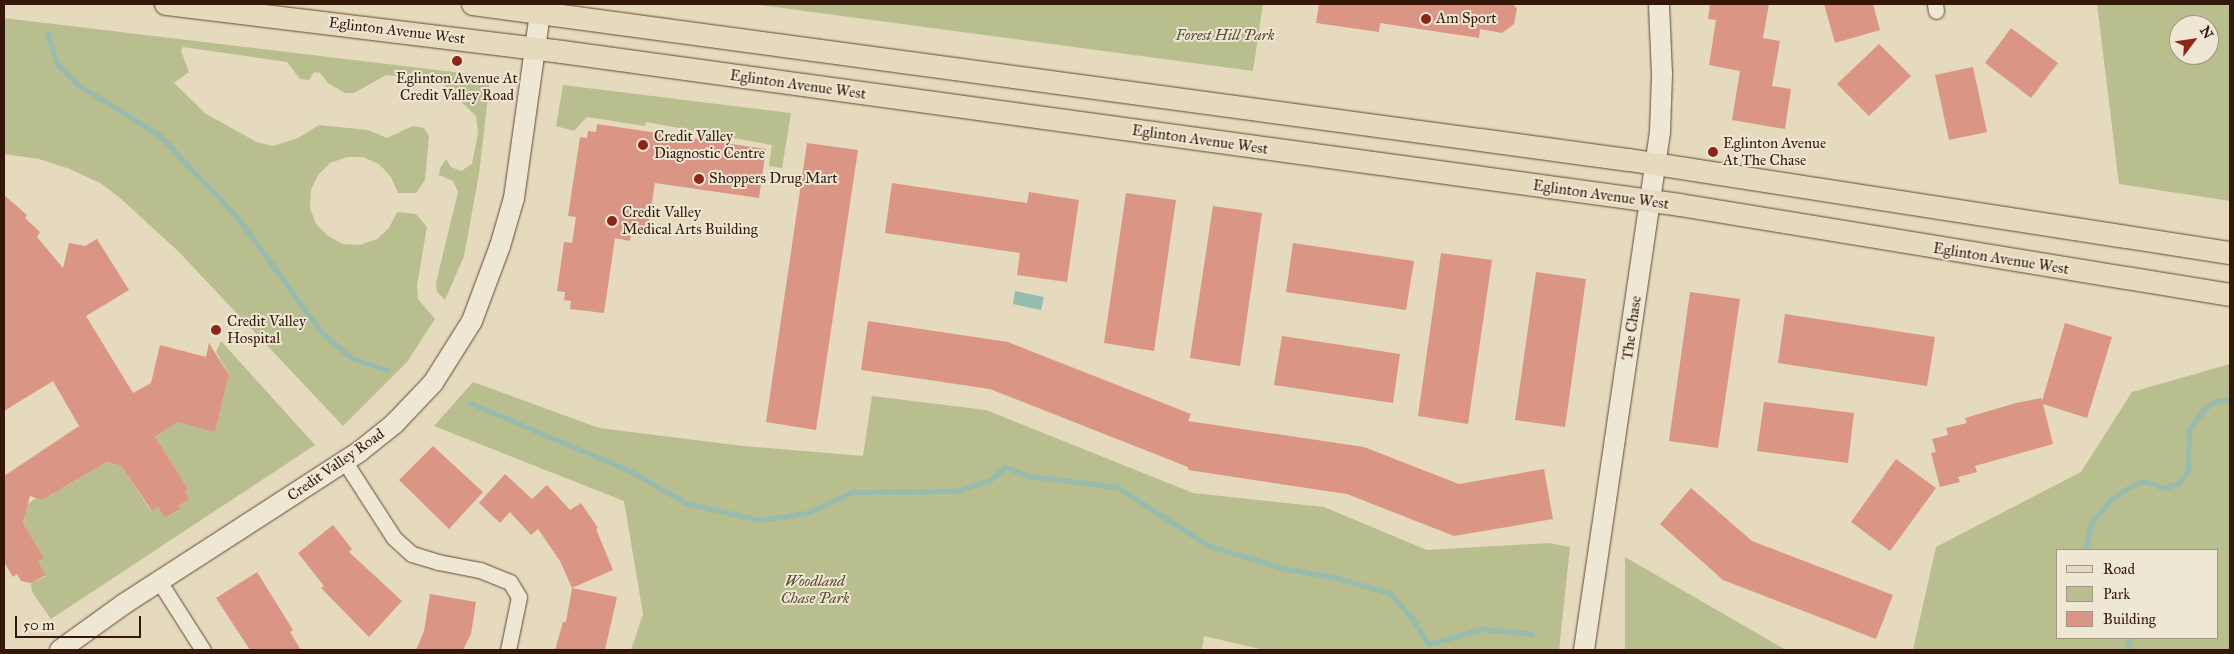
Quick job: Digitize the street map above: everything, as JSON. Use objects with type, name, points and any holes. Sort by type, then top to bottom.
[{"type":"main road","name":"Eglinton Avenue West","points":[[166,4],[535,49],[1650,201],[2230,295]]},
{"type":"main road","points":[[473,4],[541,8],[1655,164],[2230,253]]},
{"type":"street","name":"The Chase","points":[[1584,650],[1655,164],[1662,74],[1659,4]]},
{"type":"street","name":"Credit Valley Road","points":[[60,650],[159,582],[345,462],[377,439],[418,400],[447,364],[472,320],[500,246],[514,198],[541,8]]},
{"type":"street","points":[[345,462],[394,538],[412,554],[438,562],[480,570],[510,582],[519,597],[508,650]]},
{"type":"street","points":[[159,582],[203,650]]},
{"type":"green space","name":"Forest Hill Park","points":[[753,4],[1263,4],[1253,71]]},
{"type":"green space","points":[[2097,4],[2230,4],[2230,201],[2119,184]]},
{"type":"green space","points":[[4,18],[487,76],[490,80],[479,174],[464,256],[445,300],[437,292],[436,283],[458,192],[453,181],[439,175],[440,168],[446,159],[451,167],[461,171],[472,164],[478,133],[476,116],[443,84],[430,80],[386,75],[354,93],[345,93],[328,83],[320,73],[314,72],[309,80],[300,79],[287,62],[183,47],[181,51],[189,72],[174,83],[206,114],[257,142],[273,146],[298,138],[319,125],[368,130],[387,138],[413,126],[424,128],[429,136],[425,180],[416,193],[398,193],[391,177],[379,164],[363,157],[347,157],[330,163],[318,175],[311,190],[310,208],[316,224],[328,236],[343,244],[360,245],[377,239],[389,228],[397,212],[416,214],[427,227],[417,285],[418,299],[435,319],[407,362],[343,426],[178,251],[120,198],[102,184],[70,169],[39,159],[4,154]]},
{"type":"green space","points":[[563,85],[791,113],[782,168],[769,166],[772,145],[646,122],[645,126],[587,117],[574,131],[556,126]]},
{"type":"green space","points":[[221,341],[315,445],[51,619],[32,592],[31,583],[46,576],[38,562],[44,558],[23,523],[28,504],[36,498],[42,500],[53,494],[60,483],[63,488],[107,462],[121,466],[151,511],[158,507],[165,518],[179,510],[178,506],[190,499],[185,491],[188,489],[154,434],[178,422],[215,431],[228,380],[226,376],[229,374],[216,352]]},
{"type":"green space","points":[[2230,364],[2230,650],[1913,650],[1936,547],[2081,472],[2132,392]]},
{"type":"green space","name":"Woodland Chase Park","points":[[473,382],[599,428],[743,446],[863,456],[872,396],[986,410],[1193,493],[1324,507],[1427,550],[1549,543],[1570,547],[1559,650],[1264,650],[1204,636],[1202,650],[631,650],[643,614],[624,501],[434,426]]},
{"type":"green space","points":[[1625,557],[1786,650],[1625,650]]},
{"type":"water","points":[[1015,291],[1044,297],[1041,310],[1013,304]]},
{"type":"building","points":[[1319,4],[1513,4],[1517,9],[1514,24],[1502,33],[1480,29],[1479,38],[1380,23],[1379,32],[1316,23]]},
{"type":"building","points":[[1710,4],[1769,4],[1763,38],[1780,41],[1772,86],[1791,89],[1785,129],[1732,120],[1740,71],[1709,65],[1716,20],[1708,19]]},
{"type":"building","points":[[1824,4],[1873,4],[1880,30],[1835,43]]},
{"type":"building","points":[[2011,28],[2058,63],[2031,98],[1985,63]]},
{"type":"building","points":[[1879,44],[1911,76],[1869,116],[1837,84]]},
{"type":"building","points":[[1973,67],[1987,132],[1949,140],[1935,75]]},
{"type":"building","name":"Credit Valley Medical Arts Building","points":[[597,124],[766,149],[759,198],[655,183],[648,228],[640,226],[639,234],[631,233],[630,241],[615,238],[604,313],[570,309],[571,301],[564,300],[565,292],[557,291],[564,242],[572,243],[576,217],[568,216],[580,137],[587,138],[588,131],[596,132]]},
{"type":"building","points":[[807,143],[858,150],[816,430],[766,422]]},
{"type":"building","points":[[892,183],[1027,203],[1029,192],[1079,200],[1067,282],[1017,275],[1020,253],[885,233]]},
{"type":"building","points":[[1126,193],[1176,200],[1154,351],[1104,343]]},
{"type":"building","points":[[4,195],[27,215],[25,218],[40,232],[37,237],[63,268],[69,243],[85,246],[97,239],[129,290],[86,316],[133,393],[151,383],[160,345],[206,357],[209,343],[229,375],[215,432],[178,422],[155,436],[188,489],[185,491],[190,499],[178,506],[180,509],[165,518],[158,507],[152,511],[121,466],[107,462],[42,500],[30,496],[23,523],[44,558],[38,562],[46,575],[31,583],[21,581],[17,574],[13,577],[4,562],[4,476],[79,426],[53,381],[4,411]]},
{"type":"building","points":[[1213,206],[1262,213],[1240,366],[1190,358]]},
{"type":"building","points":[[1293,243],[1414,261],[1406,310],[1286,292]]},
{"type":"building","points":[[1441,253],[1492,260],[1468,424],[1418,416]]},
{"type":"building","points":[[1536,272],[1586,279],[1565,427],[1515,420]]},
{"type":"building","points":[[1690,292],[1740,299],[1718,448],[1669,441]]},
{"type":"building","points":[[1785,314],[1935,337],[1927,386],[1778,363]]},
{"type":"building","points":[[868,321],[1008,342],[1191,414],[1188,421],[1364,447],[1459,484],[1544,469],[1553,519],[1454,536],[1347,494],[1188,470],[1188,467],[990,389],[861,370]]},
{"type":"building","points":[[2065,323],[2112,337],[2087,418],[2043,404],[2053,444],[1975,466],[1977,472],[1958,477],[1960,482],[1940,487],[1931,453],[1936,452],[1932,439],[1948,435],[1946,428],[1967,423],[1965,418],[2016,403],[2041,398],[2042,401]]},
{"type":"building","points":[[1282,336],[1400,354],[1393,403],[1274,385]]},
{"type":"building","points":[[1764,402],[1854,413],[1848,463],[1757,451]]},
{"type":"building","points":[[433,446],[483,492],[449,529],[399,480]]},
{"type":"building","points":[[1896,459],[1936,488],[1890,551],[1851,522]]},
{"type":"building","points":[[505,474],[532,499],[547,485],[570,510],[581,503],[598,528],[596,529],[613,570],[572,588],[560,561],[538,529],[531,535],[510,512],[500,523],[479,503]]},
{"type":"building","points":[[1691,488],[1752,541],[1893,595],[1876,639],[1723,580],[1660,524]]},
{"type":"building","points":[[333,525],[352,549],[349,552],[402,601],[369,637],[321,588],[324,586],[298,553]]},
{"type":"building","points":[[257,572],[293,630],[290,632],[301,650],[250,650],[216,598]]},
{"type":"building","points":[[572,588],[617,597],[605,650],[555,650],[563,622],[566,622]]},
{"type":"building","points":[[430,594],[476,602],[471,634],[463,650],[416,650],[424,631]]},
{"type":"waterway","points":[[47,33],[57,64],[78,85],[158,134],[238,218],[322,333],[352,358],[387,370]]},
{"type":"waterway","points":[[2085,549],[2091,523],[2110,500],[2129,487],[2145,481],[2163,488],[2179,483],[2188,471],[2189,430],[2203,410],[2216,401],[2230,399]]},
{"type":"waterway","points":[[470,403],[630,471],[686,503],[759,520],[808,513],[851,492],[956,491],[990,480],[1005,467],[1030,476],[1117,487],[1209,546],[1286,569],[1329,576],[1390,593],[1412,618],[1428,644],[1483,629],[1532,634]]},
{"type":"waterway","points":[[2130,639],[2127,645],[2131,650]]},
{"type":"place","name":"Am Sport","points":[[1426,19]]},
{"type":"place","name":"Eglinton Avenue At Credit Valley Road","points":[[457,61]]},
{"type":"place","name":"Credit Valley Diagnostic Centre","points":[[643,145]]},
{"type":"place","name":"Eglinton Avenue At The Chase","points":[[1713,152]]},
{"type":"place","name":"Shoppers Drug Mart","points":[[699,179]]},
{"type":"place","name":"Credit Valley Medical Arts Building","points":[[612,221]]},
{"type":"place","name":"Credit Valley Hospital","points":[[216,330]]}]
